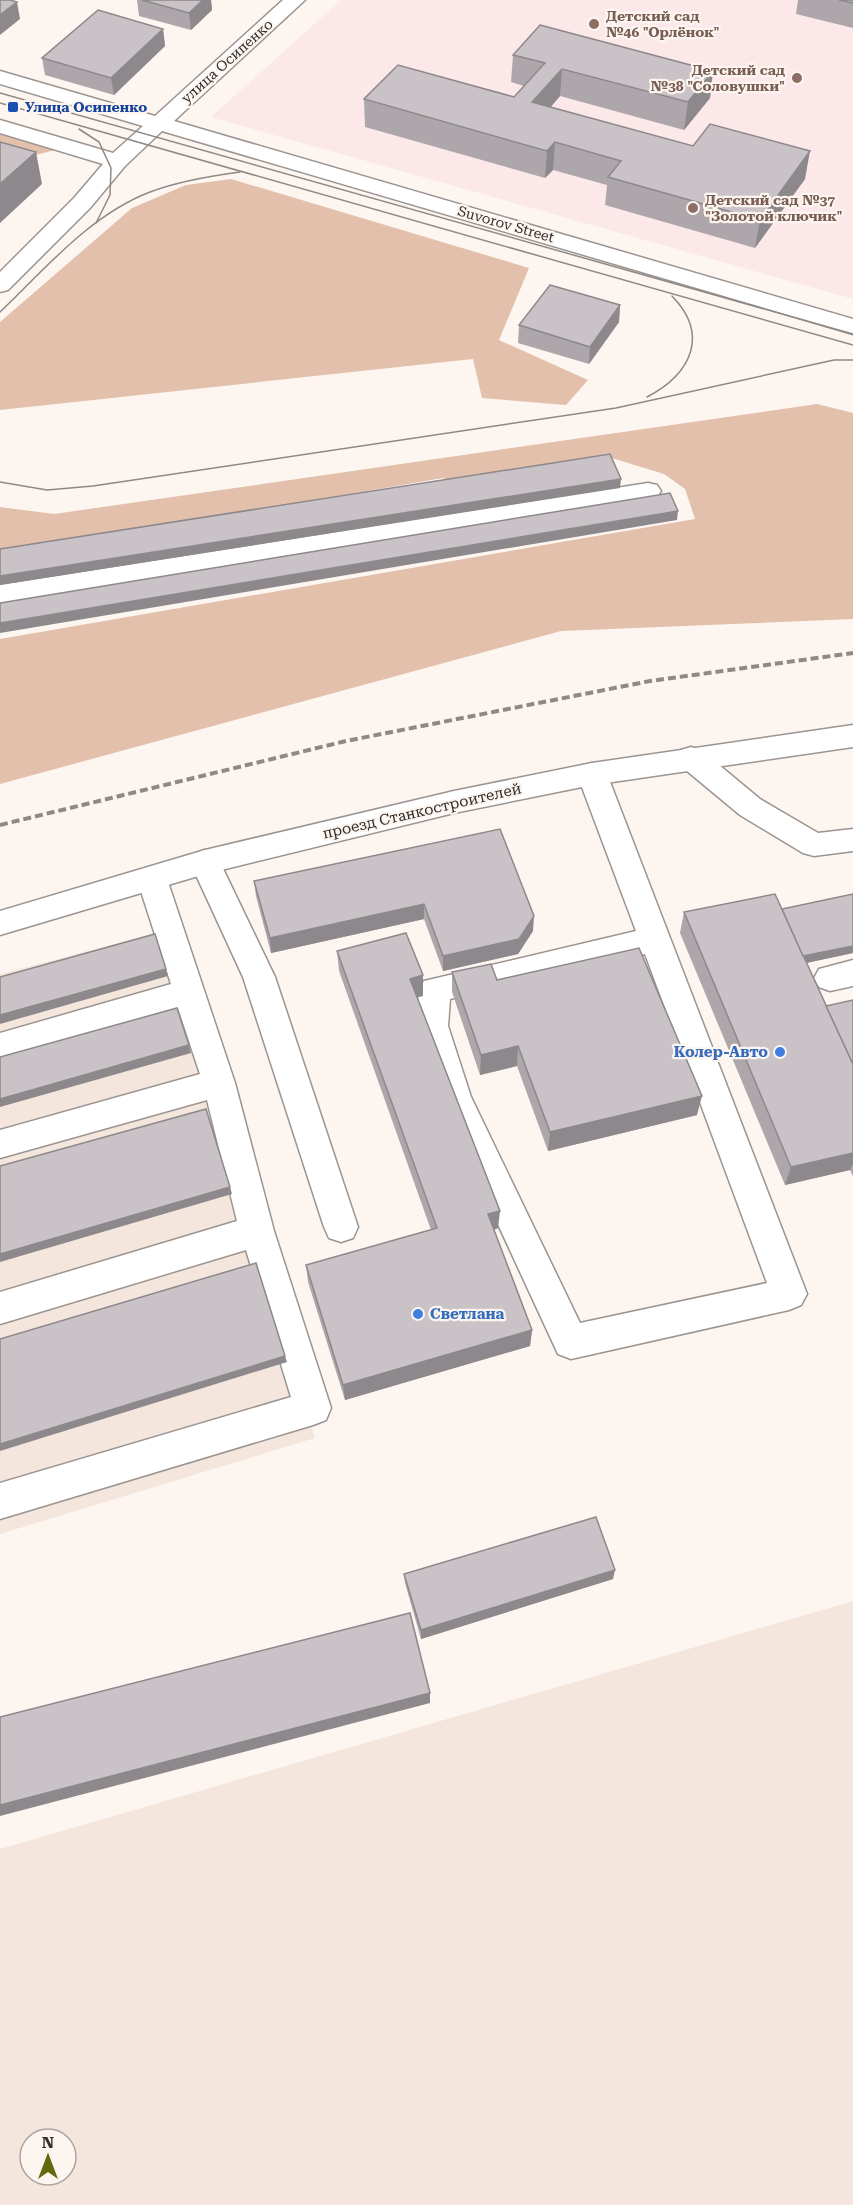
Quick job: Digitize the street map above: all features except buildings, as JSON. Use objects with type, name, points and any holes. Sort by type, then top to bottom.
[{"type":"street","name":"улица Осипенко","points":[[117,160],[295,0]]},
{"type":"street","name":"Suvorov Street","points":[[0,77],[853,327]]},
{"type":"street","points":[[0,126],[117,160],[82,203],[0,285]]},
{"type":"street","points":[[0,594],[648,491]]},
{"type":"street","name":"проезд Станкостроителей","points":[[0,923],[205,862],[454,802],[592,774],[853,736]]},
{"type":"street","points":[[691,759],[750,807],[814,845],[853,840]]},
{"type":"street","points":[[592,774],[789,1294],[571,1341],[455,1097],[432,1026],[435,990],[653,940]]},
{"type":"street","points":[[205,862],[259,977],[341,1227]]},
{"type":"street","points":[[0,1501],[313,1408],[257,1231],[219,1083],[152,879]]},
{"type":"street","points":[[0,1046],[189,992]]},
{"type":"street","points":[[0,1144],[219,1083]]},
{"type":"street","points":[[0,1308],[257,1231]]},
{"type":"shaded area","name":"Детский сад №37 \"Золотой ключик\"","points":[[341,0],[853,0],[853,299],[211,117]]},
{"type":"shaded area","points":[[0,130],[63,148],[13,161],[0,156]]},
{"type":"shaded area","points":[[231,179],[529,268],[499,340],[588,380],[566,405],[482,398],[473,359],[0,410],[0,322],[132,208],[186,185]]},
{"type":"shaded area","points":[[817,404],[853,413],[853,619],[561,631],[0,784],[0,639],[695,519],[685,489],[664,474],[602,455],[547,467],[476,496],[443,478],[0,554],[0,507],[54,514]]},
{"type":"shaded area","points":[[160,932],[315,1438],[0,1534],[0,974]]},
{"type":"shaded area","points":[[853,1601],[853,2205],[0,2205],[0,1849]]},
{"type":"tram line","points":[[0,93],[853,334]]},
{"type":"tram line","points":[[0,103],[853,345]]},
{"type":"tram line","points":[[79,129],[99,142],[111,168],[110,195],[96,223]]},
{"type":"tram line","points":[[96,223],[128,202],[150,192],[206,177],[240,172]]},
{"type":"tram line","points":[[0,312],[69,244],[96,223]]},
{"type":"tram line","points":[[647,397],[675,377],[690,352],[692,339],[690,325],[684,311],[672,296]]},
{"type":"tram line","points":[[0,482],[47,490],[93,486],[616,408],[834,360],[853,360]]},
{"type":"railway","points":[[0,825],[346,741],[650,681],[853,653]]},
{"type":"place","name":"Детский сад №46 \"Орлёнок\"","points":[[594,24]]},
{"type":"place","name":"Детский сад №38 \"Соловушки\"","points":[[797,78]]},
{"type":"place","name":"Улица Осипенко","points":[[13,107]]},
{"type":"place","name":"Детский сад №37 \"Золотой ключик\"","points":[[693,208]]},
{"type":"place","name":"Колер-Авто","points":[[780,1052]]},
{"type":"place","name":"Светлана","points":[[418,1314]]}]
